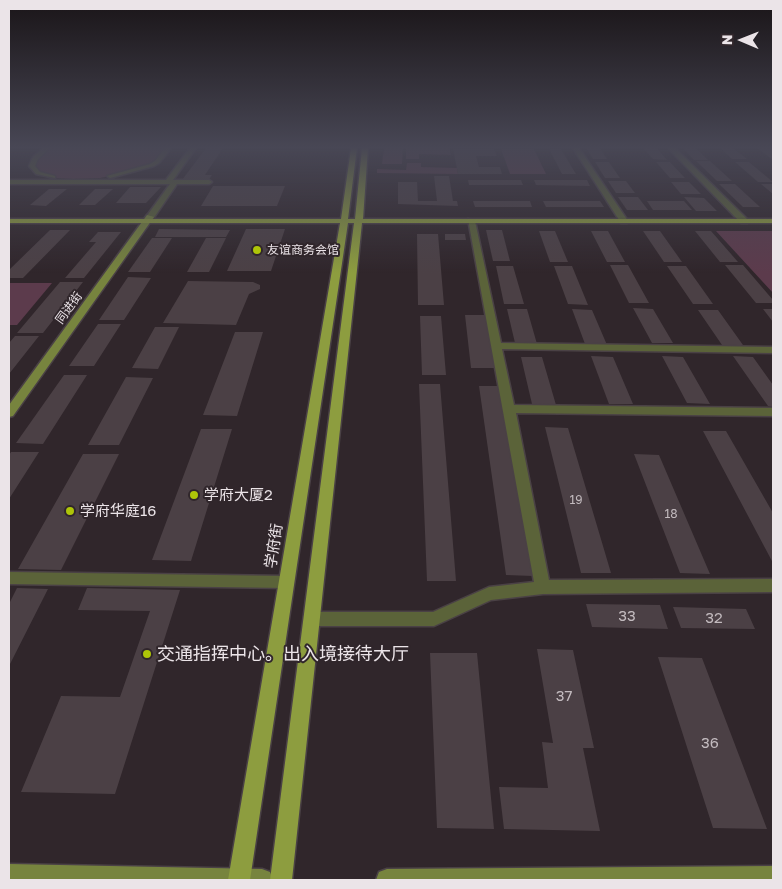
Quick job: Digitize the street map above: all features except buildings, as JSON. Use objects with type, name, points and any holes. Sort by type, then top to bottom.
[{"type":"main road","points":[[281,880],[313,619],[352,189]]},
{"type":"main road","points":[[351,219],[357,189]]},
{"type":"main road","points":[[741,219],[773,216]]},
{"type":"main road","points":[[9,217],[148,219],[741,219],[773,221]]},
{"type":"main road","points":[[9,221],[148,219]]},
{"type":"main road","points":[[351,219],[471,221],[622,219]]},
{"type":"main road","name":"学府街","points":[[239,880],[286,582],[351,219]]},
{"type":"street","points":[[148,219],[166,189]]},
{"type":"street","points":[[603,189],[622,219]]},
{"type":"street","points":[[712,189],[741,219]]},
{"type":"street","name":"同进街","points":[[9,413],[148,219]]},
{"type":"street","points":[[471,221],[544,587]]},
{"type":"street","points":[[497,346],[773,350]]},
{"type":"street","points":[[509,409],[773,412]]},
{"type":"street","points":[[9,578],[286,582]]},
{"type":"street","points":[[313,619],[434,619],[489,594],[544,587],[773,586]]},
{"type":"street","points":[[9,875],[262,880]]},
{"type":"street","points":[[387,880],[773,877]]},
{"type":"shaded area","points":[[716,231],[773,231],[773,293]]},
{"type":"shaded area","points":[[9,283],[52,283],[17,325],[9,325]]},
{"type":"place","name":"友谊商务会馆","points":[[257,250]]},
{"type":"place","name":"学府大厦2","points":[[194,495]]},
{"type":"place","name":"学府华庭16","points":[[70,511]]},
{"type":"place","name":"交通指挥中心。出入境接待大厅","points":[[147,654]]}]
